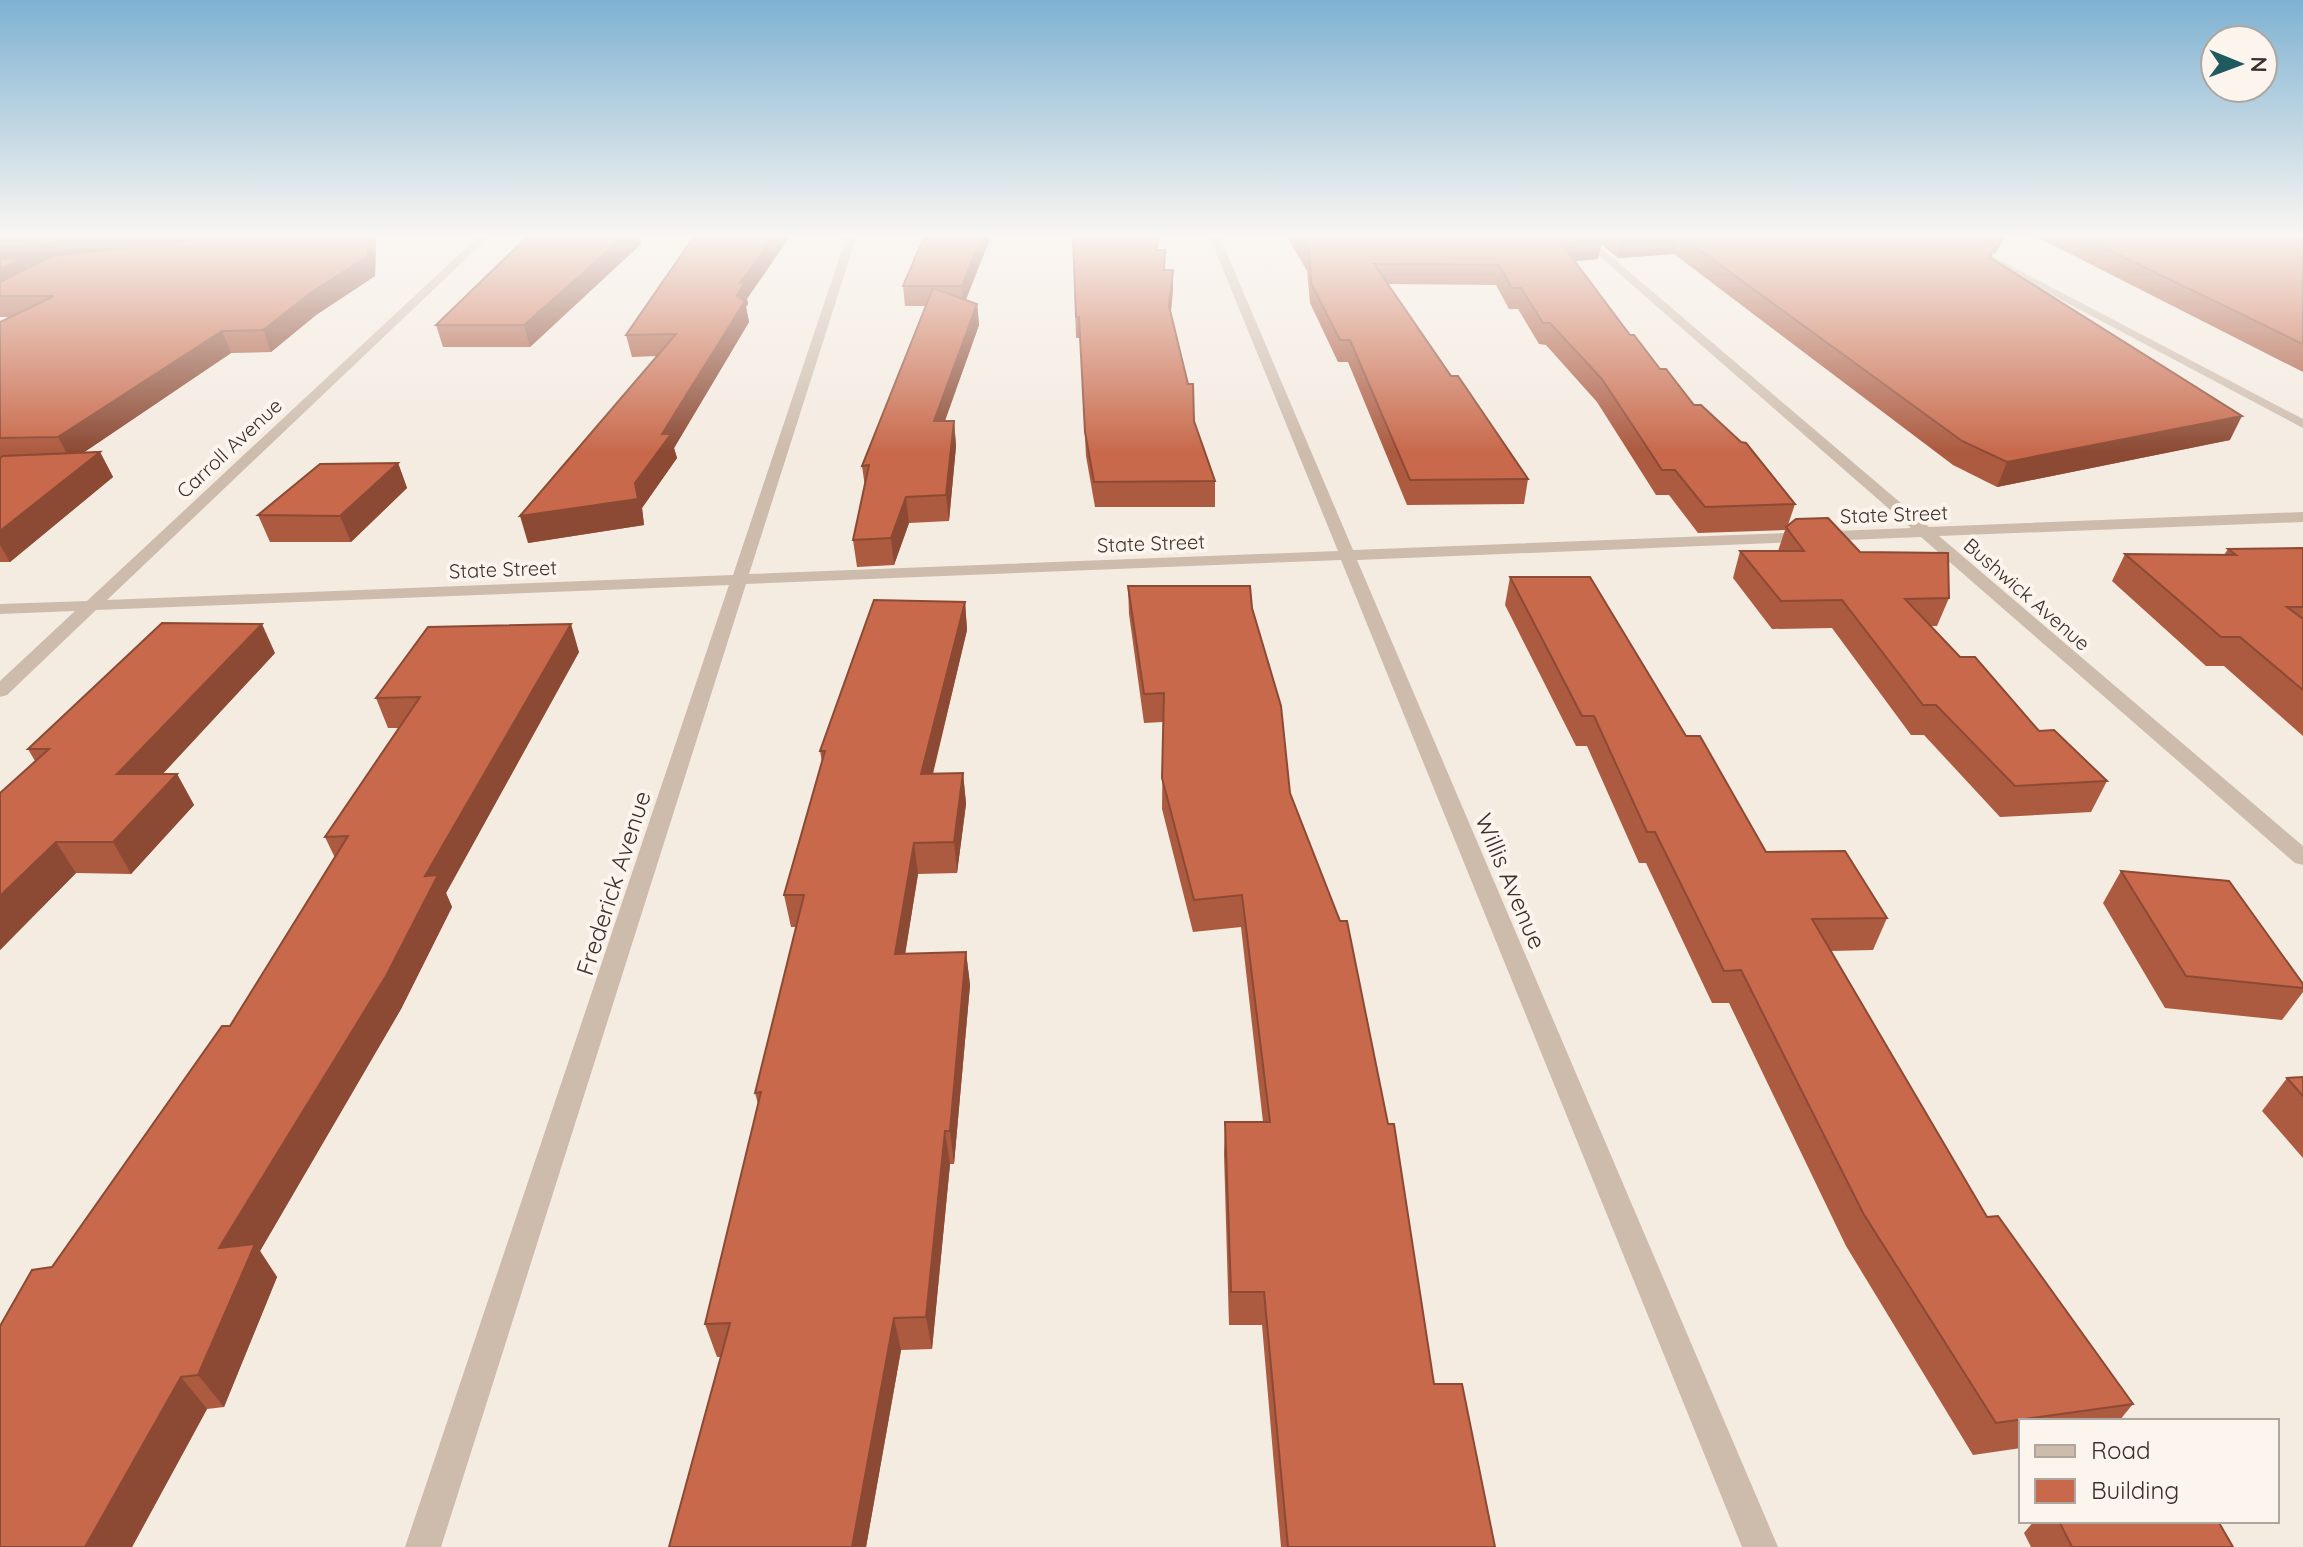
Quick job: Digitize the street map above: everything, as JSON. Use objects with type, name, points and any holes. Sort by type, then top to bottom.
[{"type":"street","name":"Carroll Avenue","points":[[0,691],[409,307]]},
{"type":"street","name":"Frederick Avenue","points":[[423,1547],[828,307]]},
{"type":"street","name":"Willis Avenue","points":[[1244,307],[1760,1547]]},
{"type":"street","name":"Bushwick Avenue","points":[[1664,307],[2303,858]]},
{"type":"street","points":[[2081,307],[2303,424]]},
{"type":"street","name":"State Street","points":[[0,609],[2303,517]]},
{"type":"building","points":[[31,307],[292,307],[263,330],[222,331],[58,437],[0,438],[0,322]]},
{"type":"building","points":[[454,307],[544,307],[524,325],[436,325]]},
{"type":"building","points":[[645,307],[741,307],[662,434],[671,434],[635,483],[638,499],[520,516],[676,334],[626,335]]},
{"type":"building","points":[[925,307],[976,307],[934,421],[954,421],[946,495],[906,497],[891,538],[853,540],[869,465],[862,466]]},
{"type":"building","points":[[1076,307],[1169,307],[1188,384],[1193,384],[1194,421],[1215,481],[1094,482],[1085,432],[1079,317],[1076,317]]},
{"type":"building","points":[[1323,307],[1404,307],[1451,376],[1458,376],[1528,479],[1410,480],[1350,340],[1340,340]]},
{"type":"building","points":[[1533,307],[1609,307],[1630,335],[1634,335],[1660,369],[1666,369],[1694,405],[1701,405],[1741,442],[1746,443],[1795,504],[1705,507],[1675,470],[1662,470],[1602,379],[1550,323],[1543,323]]},
{"type":"building","points":[[1778,307],[2069,307],[2242,416],[2007,462],[1962,441]]},
{"type":"building","points":[[2227,307],[2303,307],[2303,344]]},
{"type":"building","points":[[100,452],[0,531],[0,458]]},
{"type":"building","points":[[398,463],[340,516],[258,515],[320,464]]},
{"type":"building","points":[[1828,518],[1860,552],[1948,553],[1949,598],[1905,599],[1960,657],[1975,657],[2039,731],[2054,730],[2107,781],[2015,786],[1936,705],[1923,705],[1842,600],[1781,601],[1740,551],[1804,551],[1786,527],[1796,519]]},
{"type":"building","points":[[2303,548],[2303,607],[2287,607],[2303,619],[2303,690],[2240,637],[2221,637],[2125,554],[2236,555],[2228,549]]},
{"type":"building","points":[[1510,577],[1590,577],[1686,736],[1700,736],[1766,852],[1845,851],[1887,918],[1812,919],[1987,1217],[1998,1216],[2133,1404],[1996,1423],[1863,1213],[1741,970],[1724,971],[1655,832],[1647,832],[1594,716],[1582,716]]},
{"type":"building","points":[[1128,586],[1250,586],[1252,608],[1281,706],[1290,793],[1340,921],[1347,921],[1388,1124],[1394,1124],[1434,1384],[1462,1384],[1495,1547],[1288,1547],[1264,1292],[1231,1292],[1225,1122],[1270,1122],[1242,895],[1194,900],[1162,778],[1164,693],[1144,694]]},
{"type":"building","points":[[874,600],[965,602],[921,774],[963,773],[954,842],[914,843],[895,954],[966,952],[950,1131],[945,1131],[926,1317],[894,1318],[852,1547],[669,1547],[730,1323],[705,1324],[761,1092],[755,1093],[804,895],[784,895],[825,751],[820,751]]},
{"type":"building","points":[[162,623],[262,624],[117,774],[177,774],[113,842],[56,842],[0,896],[0,793],[49,749],[28,749]]},
{"type":"building","points":[[571,624],[425,876],[438,875],[386,976],[219,1248],[255,1244],[198,1375],[181,1377],[85,1547],[0,1547],[0,1326],[32,1270],[52,1267],[222,1026],[230,1026],[348,836],[325,837],[420,697],[376,698],[428,627]]},
{"type":"building","points":[[2121,871],[2229,881],[2303,988],[2186,976]]},
{"type":"building","points":[[2303,1077],[2303,1096],[2287,1078]]},
{"type":"building","points":[[2060,1523],[2219,1523],[2233,1547],[2072,1547]]}]
